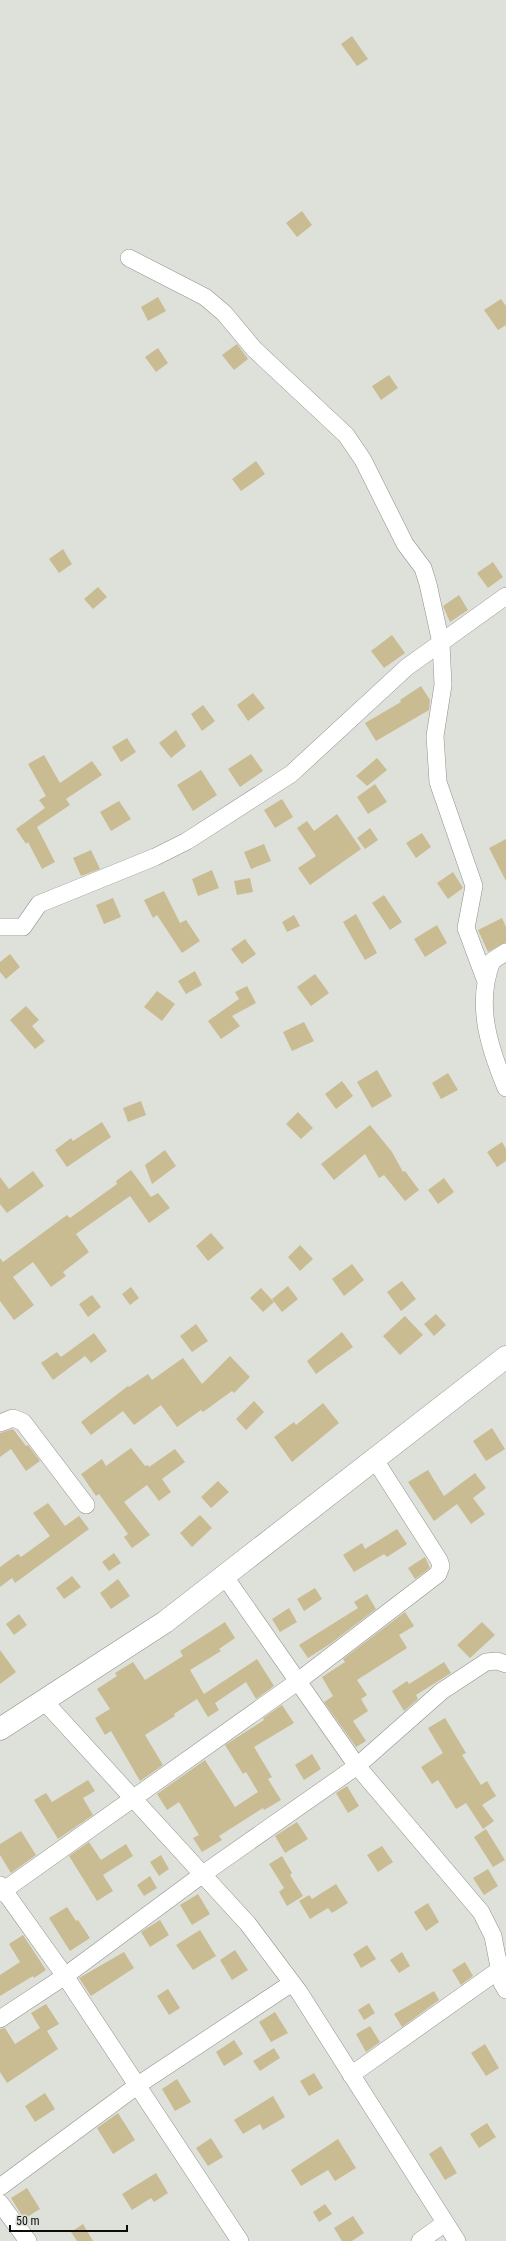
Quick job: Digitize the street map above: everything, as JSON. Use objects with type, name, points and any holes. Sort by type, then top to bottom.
[{"type":"main road","points":[[0,1729],[165,1622],[506,1357]]},
{"type":"street","points":[[128,258],[205,297],[224,313],[254,349],[346,435],[363,460],[405,544],[423,568],[441,643],[443,685],[435,736],[438,782],[474,886],[466,928],[485,978]]},
{"type":"street","points":[[0,927],[23,927],[39,904],[155,857],[200,832],[291,774],[407,667],[506,596]]},
{"type":"street","points":[[506,952],[492,961],[485,978],[484,1005],[486,1031],[506,1088]]},
{"type":"street","points":[[0,1423],[14,1418],[23,1422],[86,1505]]},
{"type":"street","points":[[240,2241],[66,1976],[1,1889],[134,1800],[297,1682],[438,1574],[441,1566],[439,1560],[375,1460]]},
{"type":"street","points":[[224,1577],[357,1766],[481,1912],[493,1936],[502,1967],[506,1990]]},
{"type":"street","points":[[0,2020],[66,1976],[203,1874],[357,1766],[442,1691],[486,1662],[497,1661],[506,1664]]},
{"type":"street","points":[[44,1701],[248,1924],[292,1983],[457,2241]]},
{"type":"street","points":[[352,2075],[502,1967]]},
{"type":"street","points":[[0,2188],[138,2085],[292,1983]]},
{"type":"street","points":[[0,2203],[28,2241]]},
{"type":"street","points":[[420,2241],[445,2223]]},
{"type":"building","points":[[352,36],[368,59],[357,66],[341,44]]},
{"type":"building","points":[[302,211],[312,225],[297,237],[286,223]]},
{"type":"building","points":[[158,297],[166,311],[148,321],[141,307]]},
{"type":"building","points":[[501,299],[506,306],[506,325],[498,330],[484,310]]},
{"type":"building","points":[[237,344],[248,359],[234,370],[222,355]]},
{"type":"building","points":[[158,348],[168,363],[156,372],[145,357]]},
{"type":"building","points":[[389,375],[398,388],[381,400],[372,386]]},
{"type":"building","points":[[256,461],[265,474],[241,491],[232,479]]},
{"type":"building","points":[[63,549],[72,564],[59,573],[49,559]]},
{"type":"building","points":[[493,562],[503,577],[488,588],[477,573]]},
{"type":"building","points":[[98,587],[107,597],[93,609],[84,599]]},
{"type":"building","points":[[459,595],[468,610],[450,622],[443,606]]},
{"type":"building","points":[[392,635],[405,653],[384,668],[371,651]]},
{"type":"building","points":[[421,686],[430,700],[429,710],[376,741],[365,723],[401,702],[400,700]]},
{"type":"building","points":[[253,693],[265,708],[248,721],[237,705]]},
{"type":"building","points":[[203,705],[215,721],[202,731],[191,714]]},
{"type":"building","points":[[176,730],[186,746],[171,758],[159,743]]},
{"type":"building","points":[[127,738],[136,752],[121,762],[112,747]]},
{"type":"building","points":[[251,754],[263,771],[240,787],[228,769]]},
{"type":"building","points":[[44,755],[60,783],[92,761],[102,775],[66,799],[70,805],[37,827],[55,862],[42,869],[28,842],[26,844],[16,829],[45,808],[39,800],[46,796],[28,764]]},
{"type":"building","points":[[377,758],[387,770],[367,786],[356,776]]},
{"type":"building","points":[[201,770],[217,795],[193,811],[177,785]]},
{"type":"building","points":[[375,784],[387,802],[368,814],[357,797]]},
{"type":"building","points":[[282,799],[293,817],[275,828],[264,810]]},
{"type":"building","points":[[119,801],[131,819],[111,831],[100,812]]},
{"type":"building","points":[[337,814],[361,849],[310,885],[298,868],[316,856],[297,828],[307,821],[314,831]]},
{"type":"building","points":[[370,828],[378,840],[365,849],[357,838]]},
{"type":"building","points":[[422,833],[431,847],[416,858],[406,843]]},
{"type":"building","points":[[506,839],[506,881],[489,848]]},
{"type":"building","points":[[264,844],[271,861],[251,869],[244,852]]},
{"type":"building","points":[[91,850],[100,869],[81,876],[73,858]]},
{"type":"building","points":[[212,870],[219,888],[198,896],[192,879]]},
{"type":"building","points":[[453,872],[463,888],[448,899],[437,883]]},
{"type":"building","points":[[250,878],[253,892],[237,895],[234,881]]},
{"type":"building","points":[[164,891],[180,923],[186,920],[200,941],[182,953],[157,915],[153,918],[144,900]]},
{"type":"building","points":[[384,895],[402,922],[390,930],[372,903]]},
{"type":"building","points":[[113,898],[121,917],[104,924],[96,905]]},
{"type":"building","points":[[356,914],[377,953],[365,960],[343,922]]},
{"type":"building","points":[[294,915],[300,926],[287,932],[282,922]]},
{"type":"building","points":[[502,918],[506,927],[506,942],[488,952],[478,930]]},
{"type":"building","points":[[437,925],[447,943],[425,957],[414,939]]},
{"type":"building","points":[[245,939],[256,954],[242,964],[231,949]]},
{"type":"building","points":[[10,954],[20,967],[6,979],[0,972],[0,962]]},
{"type":"building","points":[[195,971],[202,985],[186,994],[178,981]]},
{"type":"building","points":[[315,974],[329,993],[311,1006],[297,987]]},
{"type":"building","points":[[247,986],[256,1003],[232,1016],[240,1026],[221,1039],[208,1021],[239,999],[235,992]]},
{"type":"building","points":[[157,991],[175,1004],[162,1021],[144,1007]]},
{"type":"building","points":[[26,1006],[39,1020],[32,1026],[45,1041],[35,1049],[10,1020]]},
{"type":"building","points":[[304,1022],[314,1041],[292,1051],[283,1032]]},
{"type":"building","points":[[377,1070],[392,1096],[372,1108],[357,1082]]},
{"type":"building","points":[[448,1073],[458,1090],[441,1099],[432,1083]]},
{"type":"building","points":[[342,1081],[353,1096],[336,1109],[325,1094]]},
{"type":"building","points":[[141,1101],[146,1115],[128,1122],[123,1108]]},
{"type":"building","points":[[298,1112],[313,1128],[301,1139],[286,1124]]},
{"type":"building","points":[[102,1122],[111,1137],[67,1167],[55,1150],[71,1138],[73,1141]]},
{"type":"building","points":[[370,1125],[392,1152],[403,1172],[405,1171],[419,1190],[405,1201],[384,1175],[379,1178],[365,1154],[334,1180],[321,1164]]},
{"type":"building","points":[[502,1142],[506,1149],[506,1161],[497,1167],[487,1152]]},
{"type":"building","points":[[165,1150],[176,1166],[152,1184],[145,1165]]},
{"type":"building","points":[[131,1170],[151,1197],[158,1193],[170,1208],[149,1223],[130,1196],[76,1234],[89,1252],[63,1272],[66,1276],[51,1287],[33,1262],[13,1277],[34,1305],[14,1320],[0,1301],[0,1258],[3,1262],[67,1215],[70,1218],[117,1184],[116,1181]]},
{"type":"building","points":[[33,1171],[44,1186],[7,1213],[0,1204],[0,1177],[9,1189]]},
{"type":"building","points":[[444,1178],[454,1192],[438,1204],[428,1190]]},
{"type":"building","points":[[211,1233],[224,1248],[208,1261],[196,1246]]},
{"type":"building","points":[[300,1245],[313,1259],[300,1271],[288,1257]]},
{"type":"building","points":[[352,1264],[364,1280],[344,1296],[332,1279]]},
{"type":"building","points":[[402,1281],[416,1299],[401,1311],[387,1292]]},
{"type":"building","points":[[288,1286],[298,1299],[282,1312],[272,1299]]},
{"type":"building","points":[[131,1287],[139,1298],[130,1305],[122,1294]]},
{"type":"building","points":[[261,1288],[274,1302],[263,1312],[250,1298]]},
{"type":"building","points":[[92,1295],[101,1307],[88,1317],[79,1304]]},
{"type":"building","points":[[436,1314],[446,1325],[434,1336],[424,1324]]},
{"type":"building","points":[[405,1316],[423,1335],[400,1355],[383,1336]]},
{"type":"building","points":[[196,1324],[208,1341],[192,1352],[180,1336]]},
{"type":"building","points":[[342,1332],[353,1347],[316,1374],[307,1361]]},
{"type":"building","points":[[94,1333],[107,1351],[91,1363],[85,1356],[53,1380],[41,1363],[57,1352],[61,1357]]},
{"type":"building","points":[[230,1356],[250,1377],[234,1393],[232,1391],[203,1412],[201,1410],[177,1427],[161,1405],[134,1425],[123,1411],[91,1435],[81,1422],[128,1386],[129,1387],[148,1374],[152,1380],[183,1358],[202,1384]]},
{"type":"building","points":[[254,1401],[264,1412],[246,1430],[236,1419]]},
{"type":"building","points":[[323,1403],[339,1423],[292,1462],[274,1437],[294,1422],[296,1425]]},
{"type":"building","points":[[492,1428],[505,1449],[486,1461],[473,1441]]},
{"type":"building","points":[[13,1429],[40,1461],[26,1471],[11,1449],[0,1457],[0,1433]]},
{"type":"building","points":[[131,1448],[145,1466],[148,1465],[149,1467],[175,1449],[185,1462],[162,1479],[171,1492],[159,1501],[147,1485],[124,1502],[150,1535],[132,1548],[124,1537],[128,1534],[99,1494],[96,1496],[81,1474],[102,1459],[106,1466]]},
{"type":"building","points":[[428,1470],[444,1496],[475,1473],[486,1488],[473,1498],[485,1514],[471,1524],[457,1504],[434,1521],[408,1482]]},
{"type":"building","points":[[218,1481],[229,1492],[211,1508],[201,1497]]},
{"type":"building","points":[[48,1503],[65,1526],[79,1516],[89,1529],[15,1583],[12,1578],[0,1587],[0,1567],[18,1554],[21,1557],[50,1536],[33,1513]]},
{"type":"building","points":[[200,1515],[212,1528],[192,1547],[180,1533]]},
{"type":"building","points":[[397,1529],[407,1544],[387,1557],[384,1554],[354,1572],[343,1555],[362,1543],[365,1549]]},
{"type":"building","points":[[114,1553],[121,1563],[109,1571],[102,1562]]},
{"type":"building","points":[[425,1557],[430,1568],[415,1579],[408,1568]]},
{"type":"building","points":[[72,1576],[81,1587],[64,1599],[56,1588]]},
{"type":"building","points":[[118,1579],[130,1596],[111,1609],[100,1593]]},
{"type":"building","points":[[315,1588],[322,1599],[304,1611],[297,1599]]},
{"type":"building","points":[[367,1594],[376,1609],[330,1644],[308,1658],[299,1645],[358,1608],[354,1602]]},
{"type":"building","points":[[289,1608],[297,1622],[280,1632],[272,1619]]},
{"type":"building","points":[[405,1612],[414,1626],[399,1635],[407,1648],[357,1680],[367,1695],[361,1699],[368,1711],[353,1721],[366,1741],[356,1747],[324,1702],[333,1696],[322,1677],[345,1662],[343,1659]]},
{"type":"building","points":[[19,1614],[27,1625],[14,1635],[6,1624]]},
{"type":"building","points":[[225,1622],[235,1638],[219,1649],[221,1651],[190,1670],[204,1694],[257,1659],[274,1686],[256,1699],[246,1682],[215,1703],[219,1710],[208,1717],[197,1699],[174,1714],[175,1716],[145,1735],[163,1765],[140,1781],[111,1731],[105,1735],[95,1718],[110,1709],[97,1689],[117,1676],[115,1673],[133,1662],[145,1680],[183,1656],[180,1651]]},
{"type":"building","points":[[482,1622],[495,1635],[470,1658],[457,1645]]},
{"type":"building","points":[[0,1650],[16,1672],[0,1684]]},
{"type":"building","points":[[444,1662],[451,1673],[416,1695],[418,1699],[404,1711],[392,1691],[407,1681],[409,1684]]},
{"type":"building","points":[[282,1705],[294,1723],[254,1747],[272,1777],[268,1779],[281,1800],[264,1810],[263,1808],[219,1836],[222,1840],[202,1852],[193,1838],[199,1835],[179,1802],[167,1810],[157,1794],[205,1760],[235,1807],[258,1792],[246,1772],[243,1774],[225,1745],[264,1720],[263,1718]]},
{"type":"building","points":[[445,1718],[466,1753],[462,1755],[481,1785],[487,1781],[496,1796],[482,1805],[494,1821],[483,1829],[466,1803],[456,1809],[438,1780],[432,1784],[421,1767],[443,1753],[428,1728]]},
{"type":"building","points":[[312,1754],[321,1769],[304,1780],[295,1765]]},
{"type":"building","points":[[88,1780],[95,1791],[83,1798],[93,1815],[58,1839],[34,1800],[46,1793],[52,1802]]},
{"type":"building","points":[[347,1786],[359,1806],[348,1813],[336,1793]]},
{"type":"building","points":[[297,1822],[308,1839],[285,1853],[275,1836]]},
{"type":"building","points":[[486,1829],[505,1860],[493,1867],[474,1837]]},
{"type":"building","points":[[21,1831],[36,1855],[11,1873],[0,1855],[0,1844]]},
{"type":"building","points":[[89,1842],[101,1860],[126,1844],[133,1856],[103,1875],[113,1891],[97,1901],[69,1856]]},
{"type":"building","points":[[382,1846],[393,1862],[378,1872],[367,1855]]},
{"type":"building","points":[[161,1855],[169,1869],[159,1876],[150,1862]]},
{"type":"building","points":[[282,1856],[292,1873],[290,1875],[303,1896],[287,1906],[279,1892],[284,1888],[269,1864]]},
{"type":"building","points":[[488,1869],[498,1886],[484,1895],[473,1878]]},
{"type":"building","points":[[150,1876],[157,1888],[144,1896],[137,1885]]},
{"type":"building","points":[[336,1884],[348,1903],[332,1913],[328,1908],[310,1919],[299,1901],[309,1895],[312,1899]]},
{"type":"building","points":[[198,1894],[210,1914],[192,1925],[180,1905]]},
{"type":"building","points":[[428,1903],[439,1922],[426,1931],[414,1912]]},
{"type":"building","points":[[67,1907],[90,1938],[70,1951],[49,1918]]},
{"type":"building","points":[[160,1920],[169,1935],[150,1947],[141,1932]]},
{"type":"building","points":[[200,1930],[216,1956],[193,1970],[176,1945]]},
{"type":"building","points":[[23,1935],[46,1970],[0,1996],[0,1975],[20,1962],[9,1944]]},
{"type":"building","points":[[367,1945],[376,1959],[361,1968],[353,1954]]},
{"type":"building","points":[[235,1950],[248,1970],[232,1980],[220,1960]]},
{"type":"building","points":[[124,1952],[134,1968],[91,1996],[79,1978]]},
{"type":"building","points":[[402,1952],[410,1966],[399,1973],[390,1960]]},
{"type":"building","points":[[465,1962],[473,1976],[461,1985],[452,1970]]},
{"type":"building","points":[[168,1989],[180,2008],[169,2015],[157,1996]]},
{"type":"building","points":[[434,1991],[439,2000],[402,2027],[394,2014]]},
{"type":"building","points":[[369,2003],[375,2013],[364,2020],[358,2010]]},
{"type":"building","points":[[46,2004],[59,2024],[47,2031],[58,2049],[7,2083],[0,2072],[0,2029],[5,2028],[15,2044],[40,2028],[31,2013]]},
{"type":"building","points":[[275,2012],[288,2033],[271,2042],[259,2022]]},
{"type":"building","points":[[370,2026],[380,2042],[366,2052],[356,2034]]},
{"type":"building","points":[[234,2040],[243,2054],[224,2066],[216,2052]]},
{"type":"building","points":[[485,2044],[499,2068],[486,2076],[471,2053]]},
{"type":"building","points":[[274,2048],[280,2058],[260,2071],[253,2061]]},
{"type":"building","points":[[314,2073],[323,2088],[309,2096],[300,2081]]},
{"type":"building","points":[[177,2079],[191,2102],[175,2111],[162,2089]]},
{"type":"building","points":[[45,2093],[55,2109],[35,2122],[25,2106]]},
{"type":"building","points":[[273,2096],[285,2117],[263,2130],[260,2124],[243,2134],[234,2120]]},
{"type":"building","points":[[118,2113],[135,2140],[113,2154],[97,2128]]},
{"type":"building","points":[[487,2123],[496,2137],[479,2148],[470,2134]]},
{"type":"building","points":[[211,2138],[223,2157],[208,2166],[196,2148]]},
{"type":"building","points":[[338,2139],[356,2168],[335,2181],[328,2170],[301,2186],[291,2170]]},
{"type":"building","points":[[441,2146],[457,2173],[445,2180],[429,2154]]},
{"type":"building","points":[[156,2173],[168,2193],[154,2202],[151,2198],[132,2210],[122,2194]]},
{"type":"building","points":[[27,2188],[40,2209],[24,2219],[11,2198]]},
{"type":"building","points":[[325,2204],[332,2214],[319,2222],[313,2212]]},
{"type":"building","points":[[353,2216],[364,2233],[352,2241],[342,2241],[334,2228]]},
{"type":"building","points":[[83,2224],[93,2241],[77,2241],[71,2232]]}]
